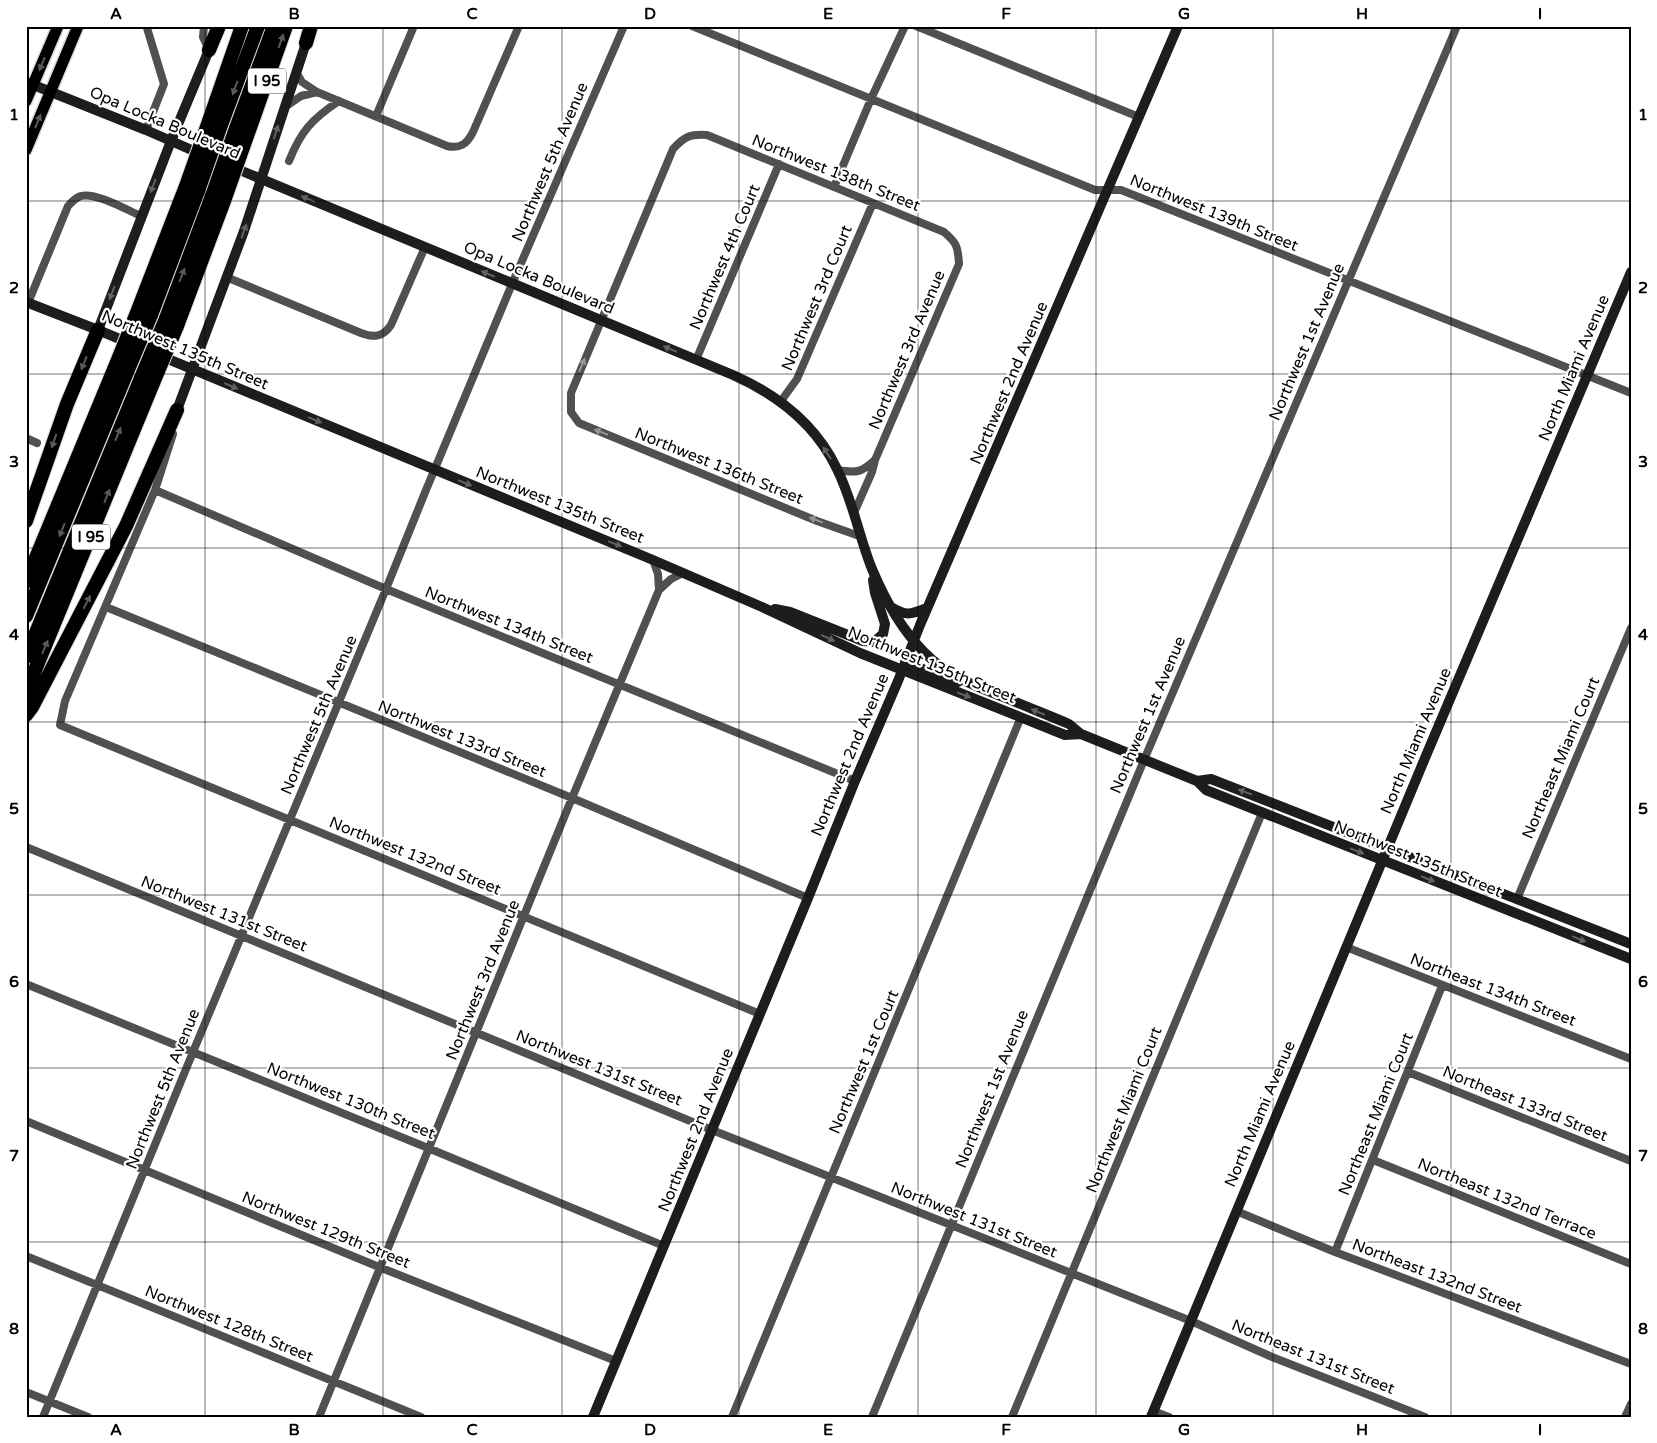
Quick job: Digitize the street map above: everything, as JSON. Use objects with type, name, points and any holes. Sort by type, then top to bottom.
[{"type":"highway","points":[[209,50],[219,26]]},
{"type":"highway","name":"I 95","points":[[26,582],[121,369],[144,312],[215,123],[242,26]]},
{"type":"highway","points":[[215,123],[258,26]]},
{"type":"highway","points":[[241,134],[274,26]]},
{"type":"highway","name":"I 95","points":[[26,692],[171,323],[241,134],[286,26]]},
{"type":"highway","points":[[306,43],[312,26]]},
{"type":"highway","points":[[26,521],[67,404],[98,330]]},
{"type":"highway","points":[[26,616],[121,369]]},
{"type":"highway","points":[[26,656],[147,380]]},
{"type":"highway","points":[[29,711],[126,526],[177,410]]},
{"type":"main road","points":[[26,101],[30,83],[58,26]]},
{"type":"main road","points":[[26,150],[78,26]]},
{"type":"main road","name":"Northwest 2nd Avenue","points":[[593,1417],[927,608],[1178,26]]},
{"type":"main road","points":[[177,410],[247,223],[306,43]]},
{"type":"main road","points":[[98,330],[170,141],[209,50]]},
{"type":"main road","name":"Opa Locka Boulevard","points":[[30,83],[696,360],[754,385],[781,401],[813,432],[838,470],[872,569],[890,606],[905,631],[914,641]]},
{"type":"main road","name":"North Miami Avenue","points":[[1152,1414],[1346,947],[1631,272]]},
{"type":"main road","name":"Northwest 135th Street","points":[[27,303],[98,330],[653,560],[762,607],[860,653],[904,666],[1065,735],[1081,734]]},
{"type":"main road","points":[[762,607],[790,612],[863,641],[874,642],[883,634],[885,624],[875,593],[872,569]]},
{"type":"main road","points":[[890,606],[901,613],[907,614],[927,608]]},
{"type":"main road","name":"Northwest 135th Street","points":[[914,641],[934,662],[970,684],[1069,724],[1081,734],[1197,781],[1206,790],[1631,959]]},
{"type":"main road","points":[[904,666],[952,681],[970,684]]},
{"type":"main road","name":"Northwest 135th Street","points":[[1197,781],[1211,778],[1517,899],[1630,941]]},
{"type":"main road","points":[[1262,813],[1264,809],[1268,808],[1301,820],[1316,820]]},
{"type":"street","points":[[146,130],[164,84],[148,26]]},
{"type":"street","points":[[204,26],[203,37],[209,50]]},
{"type":"street","points":[[376,116],[414,26]]},
{"type":"street","points":[[296,72],[302,82],[317,92],[447,146],[456,147],[466,143],[473,132],[519,26]]},
{"type":"street","name":"Northwest 5th Avenue","points":[[43,1417],[434,470],[624,26]]},
{"type":"street","name":"Northwest 139th Street","points":[[692,26],[1095,190],[1120,190],[1631,393]]},
{"type":"street","points":[[834,187],[871,99],[905,26]]},
{"type":"street","points":[[916,26],[1140,117]]},
{"type":"street","name":"Northwest 1st Avenue","points":[[872,1417],[1144,760],[1457,26]]},
{"type":"street","points":[[285,107],[301,96],[317,92]]},
{"type":"street","points":[[289,161],[306,127],[339,101]]},
{"type":"street","name":"Northwest 138th Street","points":[[601,320],[673,149],[685,138],[694,134],[707,135],[944,232],[954,241],[958,250]]},
{"type":"street","name":"Northwest 4th Court","points":[[696,360],[779,164]]},
{"type":"street","points":[[27,303],[68,206],[76,198],[95,196],[142,216]]},
{"type":"street","name":"Northwest 3rd Court","points":[[781,401],[797,379],[873,203]]},
{"type":"street","points":[[226,277],[361,333],[374,336],[382,334],[391,325],[425,247]]},
{"type":"street","name":"Northwest 3rd Avenue","points":[[854,513],[959,264],[958,250]]},
{"type":"street","name":"Northwest 136th Street","points":[[601,320],[571,393],[571,412],[579,423],[817,521],[862,537]]},
{"type":"street","points":[[106,607],[155,490],[173,434],[177,410]]},
{"type":"street","points":[[26,438],[37,443]]},
{"type":"street","points":[[838,470],[860,471],[875,460]]},
{"type":"street","name":"Northwest 134th Street","points":[[155,490],[386,589],[855,781]]},
{"type":"street","points":[[653,560],[658,574],[660,590]]},
{"type":"street","name":"Northwest 3rd Avenue","points":[[319,1417],[572,798],[660,590],[671,579],[683,573]]},
{"type":"street","name":"Northwest 133rd Street","points":[[106,607],[338,704],[572,798],[808,898]]},
{"type":"street","name":"Northwest 132nd Street","points":[[106,607],[65,701],[60,725],[760,1014]]},
{"type":"street","name":"Northeast Miami Court","points":[[1517,899],[1631,628]]},
{"type":"street","name":"Northwest 1st Court","points":[[732,1417],[1021,717]]},
{"type":"street","name":"Northwest Miami Court","points":[[1012,1417],[1262,813]]},
{"type":"street","name":"Northwest 131st Street","points":[[26,847],[712,1130],[1191,1321]]},
{"type":"street","name":"Northeast 134th Street","points":[[1346,947],[1442,986],[1631,1058]]},
{"type":"street","name":"Northwest 130th Street","points":[[26,984],[664,1246]]},
{"type":"street","name":"Northeast Miami Court","points":[[1335,1252],[1442,986]]},
{"type":"street","name":"Northeast 133rd Street","points":[[1408,1072],[1631,1161]]},
{"type":"street","name":"Northwest 129th Street","points":[[26,1121],[379,1267],[616,1361]]},
{"type":"street","name":"Northeast 132nd Terrace","points":[[1373,1160],[1631,1264]]},
{"type":"street","name":"Northeast 132nd Street","points":[[1236,1211],[1335,1252],[1631,1364]]},
{"type":"street","name":"Northwest 128th Street","points":[[26,1256],[421,1417]]},
{"type":"street","name":"Northeast 131st Street","points":[[1191,1321],[1272,1356],[1425,1417]]},
{"type":"street","points":[[26,1392],[88,1417]]},
{"type":"street","points":[[1625,1417],[1631,1404]]},
{"type":"street","points":[[1152,1414],[1168,1417]]}]
